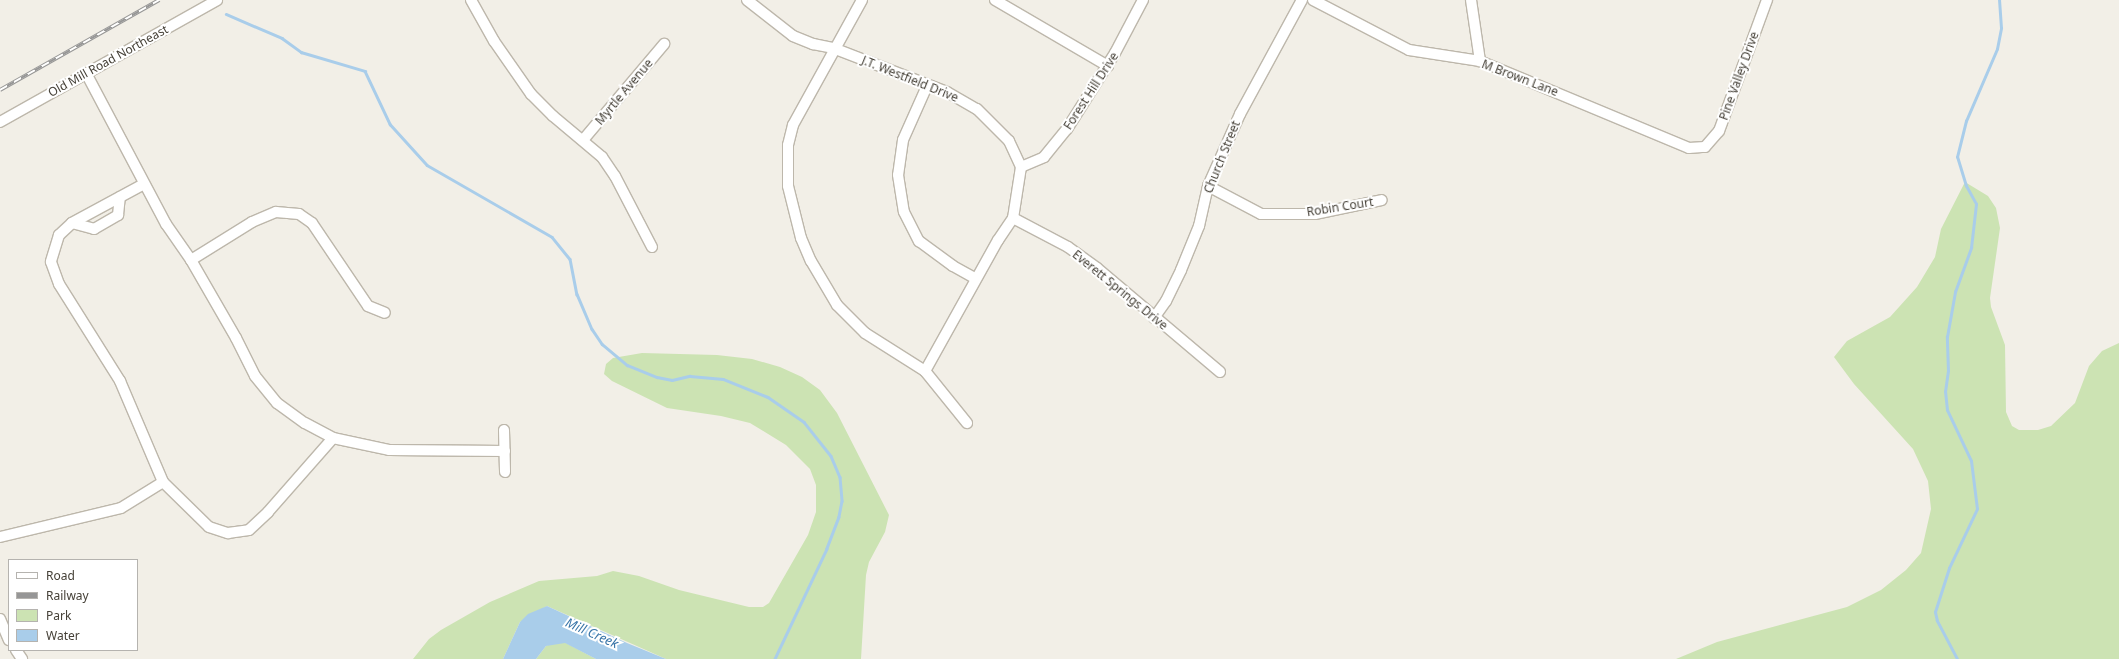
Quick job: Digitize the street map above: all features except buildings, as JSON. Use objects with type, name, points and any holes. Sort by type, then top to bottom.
[{"type":"street","name":"Old Mill Road Northeast","points":[[0,122],[217,0]]},
{"type":"street","points":[[471,0],[494,41],[531,94],[553,116],[602,157],[615,176],[652,247]]},
{"type":"street","name":"J.T. Westfield Drive","points":[[747,0],[793,36],[813,44],[834,48],[927,86],[946,92],[977,109],[1008,141],[1022,167]]},
{"type":"street","points":[[862,0],[834,48],[793,125],[788,145],[788,186],[802,238],[823,283],[849,318],[878,343],[926,371],[967,423]]},
{"type":"street","points":[[995,0],[1108,66]]},
{"type":"street","name":"Forest Hill Drive","points":[[1022,167],[1044,157],[1067,130],[1108,66],[1143,0]]},
{"type":"street","name":"Church Street","points":[[1154,318],[1166,301],[1181,270],[1199,226],[1208,186],[1240,114],[1302,0]]},
{"type":"street","name":"M Brown Lane","points":[[1314,0],[1409,50],[1480,61],[1689,148],[1705,147]]},
{"type":"street","points":[[1471,0],[1480,61]]},
{"type":"street","name":"Pine Valley Drive","points":[[1705,147],[1719,131],[1767,0]]},
{"type":"street","name":"Myrtle Avenue","points":[[583,140],[664,44]]},
{"type":"street","points":[[86,73],[166,224],[191,260],[236,338],[255,376],[277,403],[305,423],[333,438],[389,450],[505,451]]},
{"type":"street","points":[[927,86],[903,140],[898,175],[904,212],[919,240],[953,266],[976,279]]},
{"type":"street","points":[[926,371],[976,279],[1014,218],[1022,167]]},
{"type":"street","points":[[144,184],[72,223],[59,235],[51,262],[59,284],[120,381],[163,482],[209,527],[228,533],[248,530],[268,512],[333,438]]},
{"type":"street","name":"Robin Court","points":[[1208,186],[1261,214],[1315,214],[1382,200]]},
{"type":"street","points":[[72,223],[94,229],[118,215],[120,198]]},
{"type":"street","points":[[191,260],[252,222],[276,212],[300,214],[312,222],[368,306],[386,314]]},
{"type":"street","name":"Everett Springs Drive","points":[[1014,218],[1068,247],[1097,268],[1154,318],[1220,372]]},
{"type":"street","points":[[504,430],[505,472]]},
{"type":"street","points":[[0,537],[121,508],[163,482]]},
{"type":"street","points":[[0,619],[8,638]]},
{"type":"green space","points":[[1965,182],[1988,196],[1996,208],[2000,228],[1990,298],[1991,307],[2005,345],[2006,412],[2012,426],[2019,430],[2038,430],[2051,426],[2075,403],[2089,366],[2102,351],[2119,343],[2119,659],[1676,659],[1717,642],[1847,607],[1881,590],[1906,570],[1921,553],[1931,509],[1928,481],[1913,449],[1854,384],[1834,357],[1847,341],[1890,317],[1917,287],[1935,257],[1941,229]]},
{"type":"green space","points":[[642,353],[717,355],[752,359],[780,367],[802,377],[820,390],[837,413],[889,515],[885,532],[869,562],[866,575],[861,659],[666,659],[547,606],[520,622],[503,659],[413,659],[429,639],[441,630],[490,602],[539,581],[597,576],[613,571],[639,576],[679,590],[749,607],[763,607],[769,603],[808,535],[816,512],[816,485],[810,469],[786,445],[750,423],[721,416],[667,408],[612,381],[604,374],[606,364],[613,358]]},
{"type":"green space","points":[[553,643],[566,643],[596,659],[536,659],[546,646]]},
{"type":"water","name":"Mill Creek","points":[[547,606],[627,643],[666,659],[596,659],[565,643],[546,646],[536,659],[503,659],[520,622],[528,614]]},
{"type":"waterway","points":[[1957,659],[1937,621],[1935,612],[1949,568],[1977,509],[1971,461],[1947,410],[1945,392],[1948,371],[1947,337],[1955,292],[1971,248],[1976,204],[1966,186],[1957,157],[1966,121],[1997,49],[2001,28],[1999,0]]},
{"type":"waterway","points":[[226,14],[282,38],[301,52],[365,71],[390,124],[427,165],[552,237],[570,259],[577,294],[592,329],[602,344],[627,365],[657,377],[672,380],[690,376],[723,379],[768,397],[804,422],[831,456],[840,477],[842,501],[839,517],[827,549],[775,659]]},
{"type":"railway","points":[[0,90],[159,0]]}]
